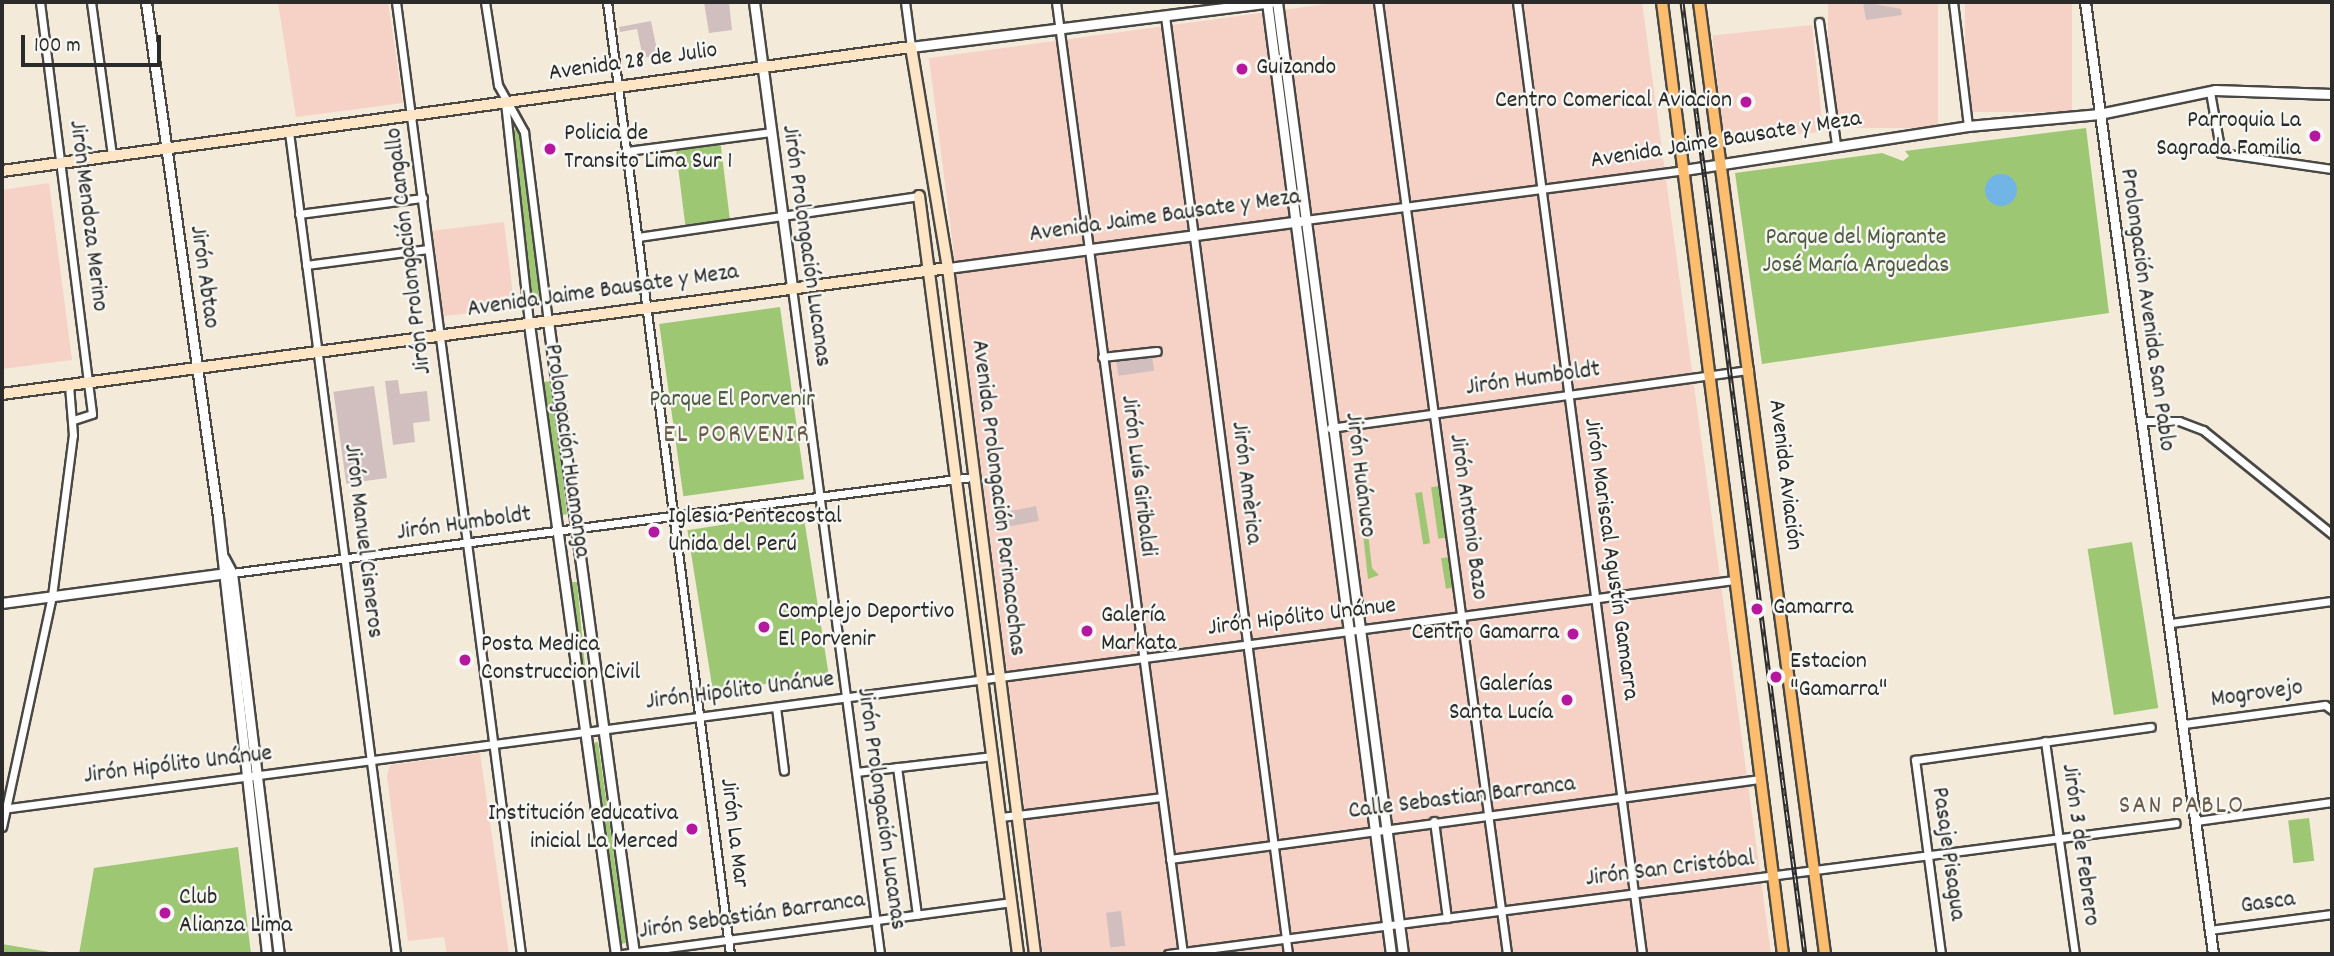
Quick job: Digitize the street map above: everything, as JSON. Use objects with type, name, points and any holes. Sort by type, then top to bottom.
[{"type":"main road","points":[[1662,2],[1707,375],[1783,954]]},
{"type":"main road","name":"Avenida Aviación","points":[[1699,2],[1825,954]]},
{"type":"main road","name":"Avenida 28 de Julio","points":[[2,171],[911,47]]},
{"type":"main road","name":"Avenida Prolongación Parinacochas","points":[[911,47],[947,268],[1035,954]]},
{"type":"main road","name":"Avenida Prolongación Parinacochas","points":[[919,196],[931,270],[1018,954]]},
{"type":"main road","name":"Avenida Jaime Bausate y Meza","points":[[2,394],[947,268]]},
{"type":"street","name":"Jirón Mendoza Merino","points":[[40,2],[92,416],[73,420]]},
{"type":"street","points":[[91,2],[112,156]]},
{"type":"street","name":"Jirón Abtao","points":[[146,2],[223,557],[221,574],[279,954]]},
{"type":"street","name":"Jirón Prolongación Cangallo","points":[[396,2],[521,954]]},
{"type":"street","points":[[485,2],[498,85],[505,102]]},
{"type":"street","name":"Jirón La Mar","points":[[607,2],[730,954]]},
{"type":"street","name":"Jirón Prolongación Lucanas","points":[[754,2],[880,954]]},
{"type":"street","points":[[905,2],[911,47]]},
{"type":"street","name":"Jirón Luís Giribaldi","points":[[1056,2],[1086,249],[1183,953]]},
{"type":"street","name":"Avenida 28 de Julio","points":[[911,47],[1268,2]]},
{"type":"street","name":"Jirón Huánuco","points":[[1268,2],[1334,428],[1403,954]]},
{"type":"street","name":"Jirón Huánuco","points":[[1277,2],[1322,429],[1391,954]]},
{"type":"street","name":"Jirón Antonio Bazo","points":[[1378,2],[1507,954]]},
{"type":"street","name":"Jirón Mariscal Agustín Gamarra","points":[[1517,2],[1642,954]]},
{"type":"street","points":[[1952,2],[1968,126]]},
{"type":"street","name":"Prolongación Avenida San Pablo","points":[[2085,2],[2171,623],[2213,954]]},
{"type":"street","name":"Jirón Amèrica","points":[[1165,16],[1196,234],[1220,443],[1288,954]]},
{"type":"street","points":[[1819,22],[1836,145]]},
{"type":"street","points":[[2210,92],[2221,153],[2332,169]]},
{"type":"street","name":"Avenida Jaime Bausate y Meza","points":[[947,268],[1684,170],[1720,161],[1968,126],[2099,114],[2210,92],[2332,94]]},
{"type":"street","name":"Prolongación Huamanga","points":[[505,102],[524,132],[633,953]]},
{"type":"street","name":"Prolongación Huamanga","points":[[505,102],[528,324],[616,954]]},
{"type":"street","name":"Jirón Manuel Cisneros","points":[[289,132],[396,954]]},
{"type":"street","points":[[627,151],[771,132]]},
{"type":"street","points":[[638,237],[919,196]]},
{"type":"street","points":[[299,214],[422,198]]},
{"type":"street","points":[[306,265],[428,249]]},
{"type":"street","points":[[1102,357],[1157,351]]},
{"type":"street","name":"Jirón Humboldt","points":[[1322,429],[1749,370]]},
{"type":"street","points":[[2,827],[3,808],[52,596],[73,420],[69,385]]},
{"type":"street","points":[[2143,421],[2179,421],[2203,430],[2332,534]]},
{"type":"street","name":"Jirón Humboldt","points":[[2,603],[972,477]]},
{"type":"street","name":"Jirón Abtao","points":[[223,557],[232,573],[267,954]]},
{"type":"street","name":"Jirón Hipólito Unánue","points":[[3,808],[1734,580]]},
{"type":"street","points":[[2171,623],[2332,601]]},
{"type":"street","name":"Mogrovejo","points":[[2184,724],[2325,705],[2332,710]]},
{"type":"street","points":[[776,707],[783,771]]},
{"type":"street","points":[[2045,741],[2151,727]]},
{"type":"street","name":"Pasaje Pisagua","points":[[1941,954],[1915,760],[2045,741]]},
{"type":"street","name":"Jirón 3 de Febrero","points":[[2045,741],[2075,954]]},
{"type":"street","points":[[856,772],[993,756]]},
{"type":"street","points":[[897,767],[917,915]]},
{"type":"street","name":"Calle Sebastian Barranca","points":[[1170,859],[1385,827],[1759,779]]},
{"type":"street","points":[[1001,817],[1161,797]]},
{"type":"street","points":[[2196,821],[2332,802]]},
{"type":"street","points":[[1434,821],[1447,918]]},
{"type":"street","name":"Jirón San Cristóbal","points":[[1168,954],[2176,823]]},
{"type":"street","name":"Jirón Sebastián Barranca","points":[[622,954],[1011,902]]},
{"type":"street","name":"Gasca","points":[[2209,930],[2332,914]]},
{"type":"shaded area","points":[[278,2],[388,2],[403,103],[296,117]]},
{"type":"shaded area","points":[[704,2],[729,2],[732,30],[709,33]]},
{"type":"shaded area","points":[[1341,2],[1642,2],[1771,954],[1043,954],[929,58]]},
{"type":"shaded area","points":[[1828,2],[1938,2],[1938,128],[1828,128]]},
{"type":"shaded area","points":[[1863,2],[1901,9],[1902,15],[1866,20]]},
{"type":"shaded area","points":[[1965,2],[2072,2],[2072,112],[1965,112]]},
{"type":"shaded area","points":[[651,21],[658,55],[643,58],[637,29],[620,32],[619,27]]},
{"type":"shaded area","points":[[1812,25],[1823,131],[1724,142],[1713,35]]},
{"type":"shaded area","points":[[49,183],[72,360],[2,369],[2,190]]},
{"type":"shaded area","points":[[504,222],[514,307],[443,316],[433,231]]},
{"type":"shaded area","points":[[1152,356],[1154,371],[1118,376],[1116,361]]},
{"type":"shaded area","points":[[398,380],[400,394],[427,391],[430,421],[413,423],[415,442],[393,445],[385,381]]},
{"type":"shaded area","points":[[374,386],[387,478],[346,484],[333,392]]},
{"type":"shaded area","points":[[1036,506],[1039,521],[995,529],[992,515]]},
{"type":"shaded area","points":[[480,753],[509,954],[447,954],[444,937],[408,941],[387,776],[390,765]]},
{"type":"shaded area","points":[[1121,911],[1125,946],[1110,948],[1106,913]]},
{"type":"green space","name":"Parque del Migrante José María Arguedas","points":[[2086,128],[2109,313],[1762,364],[1735,173],[1882,153],[1903,161],[1909,156],[1905,151]]},
{"type":"green space","points":[[520,129],[542,307],[531,308],[509,130]]},
{"type":"green space","points":[[720,139],[730,224],[686,230],[675,144]]},
{"type":"green space","name":"Parque El Porvenir","points":[[780,307],[804,479],[683,496],[659,324]]},
{"type":"green space","points":[[553,381],[567,514],[555,516],[541,382]]},
{"type":"green space","points":[[1440,486],[1447,537],[1438,539],[1431,487]]},
{"type":"green space","points":[[1422,492],[1430,543],[1423,544],[1415,493]]},
{"type":"green space","name":"Complejo Deportivo El Porvenir","points":[[803,512],[829,674],[713,692],[687,530]]},
{"type":"green space","points":[[1367,524],[1372,568],[1379,575],[1368,579],[1362,525]]},
{"type":"green space","points":[[2132,542],[2158,708],[2114,715],[2088,549]]},
{"type":"green space","points":[[1449,557],[1454,588],[1446,589],[1441,558]]},
{"type":"green space","points":[[570,582],[577,582],[590,718],[584,718]]},
{"type":"green space","points":[[598,742],[626,943],[615,945],[587,744]]},
{"type":"green space","points":[[2309,818],[2314,861],[2293,863],[2288,821]]},
{"type":"green space","name":"Club Alianza Lima","points":[[238,847],[251,954],[79,954],[94,868]]},
{"type":"green space","points":[[2,944],[61,954],[2,954]]},
{"type":"water","points":[[2001,174],[2012,179],[2017,190],[2012,201],[2001,206],[1990,201],[1985,190],[1990,179]]},
{"type":"railway","points":[[1682,2],[1805,954]]},
{"type":"place","name":"Guizando","points":[[1242,69]]},
{"type":"place","name":"Centro Comerical Aviacion","points":[[1746,102]]},
{"type":"place","name":"Parroquia La Sagrada Familia","points":[[2315,136]]},
{"type":"place","name":"Policia de Transito Lima Sur 1","points":[[550,149]]},
{"type":"place","name":"Iglesia Pentecostal Unida del Perú","points":[[654,532]]},
{"type":"place","name":"Gamarra","points":[[1757,609]]},
{"type":"place","name":"Complejo Deportivo El Porvenir","points":[[764,627]]},
{"type":"place","name":"Galería Markata","points":[[1087,631]]},
{"type":"place","name":"Centro Gamarra","points":[[1573,634]]},
{"type":"place","name":"Posta Medica Construccion Civil","points":[[465,660]]},
{"type":"place","name":"Estacion \"Gamarra\"","points":[[1776,677]]},
{"type":"place","name":"Galerías Santa Lucía","points":[[1567,700]]},
{"type":"place","name":"Institución educativa inicial La Merced","points":[[692,829]]},
{"type":"place","name":"Club Alianza Lima","points":[[165,913]]},
{"type":"district","name":"EL PORVENIR","points":[[737,436]]},
{"type":"district","name":"SAN PABLO","points":[[2182,807]]}]
